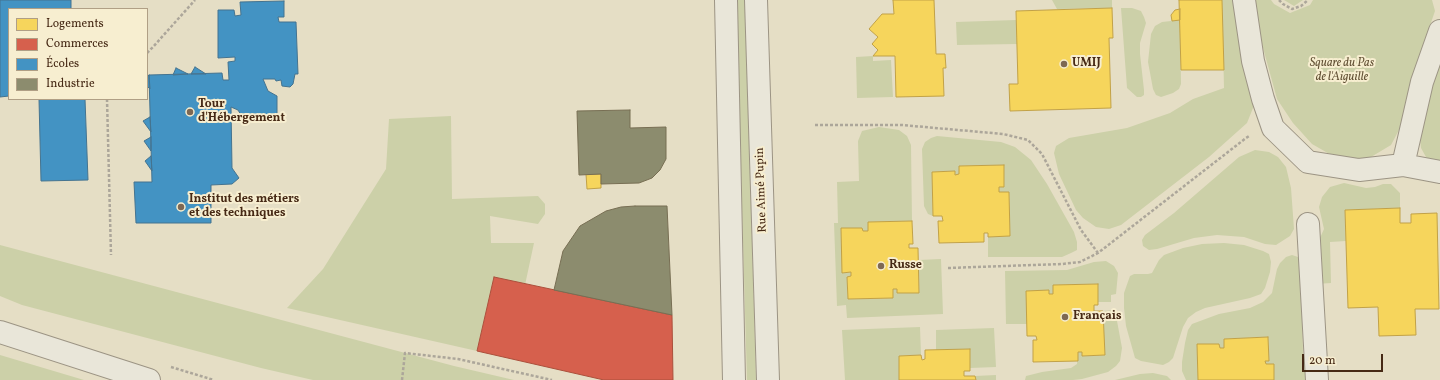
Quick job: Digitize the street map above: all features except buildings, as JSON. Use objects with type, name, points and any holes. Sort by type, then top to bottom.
[{"type":"street","points":[[726,0],[734,380]]},
{"type":"street","name":"Rue Aimé Pupin","points":[[756,0],[768,380]]},
{"type":"street","points":[[1244,0],[1253,60],[1263,99],[1273,128],[1308,162],[1359,170],[1403,165],[1440,172]]},
{"type":"street","points":[[1403,165],[1422,82],[1440,31]]},
{"type":"street","points":[[1308,224],[1322,379]]},
{"type":"street","points":[[0,332],[149,380]]},
{"type":"path","points":[[148,52],[195,0]]},
{"type":"path","points":[[1279,0],[1292,9],[1301,6],[1308,0]]},
{"type":"path","points":[[107,100],[111,255]]},
{"type":"path","points":[[815,124],[902,124],[1003,134],[1028,140],[1042,154],[1081,230],[1098,252]]},
{"type":"path","points":[[948,268],[1080,262],[1098,252],[1246,138],[1273,128]]},
{"type":"path","points":[[402,380],[405,353],[458,359],[552,380]]},
{"type":"green space","points":[[736,0],[745,0],[756,380],[747,380]]},
{"type":"green space","points":[[1052,0],[1112,0],[1112,8],[1057,9]]},
{"type":"green space","points":[[1222,0],[1234,0],[1253,93],[1253,108],[1247,123],[1209,157],[1121,225],[1109,229],[1096,227],[1083,218],[1076,210],[1059,174],[1054,153],[1056,146],[1069,138],[1127,128],[1170,113],[1193,99],[1224,88]]},
{"type":"green space","name":"Square du Pas de l'Aiguille","points":[[1251,0],[1271,0],[1274,4],[1290,13],[1310,5],[1313,0],[1432,0],[1435,11],[1413,75],[1400,128],[1391,145],[1371,157],[1352,160],[1333,156],[1312,144],[1293,123],[1277,99]]},
{"type":"green space","points":[[1284,0],[1303,0],[1294,6]]},
{"type":"green space","points":[[1121,8],[1132,8],[1141,11],[1146,23],[1140,43],[1144,90],[1144,95],[1141,97],[1137,97],[1127,88]]},
{"type":"green space","points":[[1016,20],[1017,44],[957,45],[956,22]]},
{"type":"green space","points":[[1180,20],[1181,84],[1179,89],[1173,93],[1161,97],[1156,95],[1153,89],[1148,62],[1151,34],[1155,26],[1162,22]]},
{"type":"green space","points":[[1440,43],[1440,163],[1436,163],[1426,157],[1421,148],[1419,129]]},
{"type":"green space","points":[[873,56],[873,61],[891,60],[893,97],[857,98],[856,57]]},
{"type":"green space","points":[[451,116],[452,199],[538,196],[545,204],[545,214],[538,224],[490,216],[491,243],[534,243],[525,285],[494,278],[477,351],[287,308],[323,269],[386,169],[389,119]]},
{"type":"green space","points":[[879,127],[899,130],[907,136],[911,145],[912,221],[868,222],[868,231],[863,231],[862,228],[841,228],[843,273],[851,272],[851,276],[847,277],[848,299],[893,298],[893,289],[897,289],[897,293],[919,293],[919,260],[941,259],[943,314],[847,318],[846,305],[837,306],[834,223],[838,223],[837,182],[859,181],[858,141],[862,131]]},
{"type":"green space","points":[[937,136],[1001,142],[1015,147],[1031,160],[1047,184],[1074,232],[1077,242],[1077,250],[1062,257],[988,257],[988,237],[1010,236],[1009,192],[999,192],[999,187],[1004,187],[1003,165],[959,166],[959,174],[955,175],[954,171],[932,172],[933,216],[928,214],[924,206],[922,149],[925,142]]},
{"type":"green space","points":[[1255,150],[1269,152],[1278,157],[1286,167],[1291,188],[1294,229],[1290,236],[1276,245],[1265,244],[1244,237],[1217,235],[1194,238],[1157,249],[1149,250],[1143,246],[1142,240],[1145,235],[1174,213],[1239,157]]},
{"type":"green space","points":[[1344,183],[1366,188],[1383,184],[1391,184],[1400,193],[1400,208],[1345,210],[1346,241],[1330,242],[1331,283],[1316,284],[1320,238],[1324,229],[1319,207],[1322,197],[1330,187]]},
{"type":"green space","points":[[1224,243],[1244,245],[1269,254],[1271,262],[1270,272],[1265,288],[1261,294],[1250,298],[1205,308],[1196,312],[1188,318],[1183,327],[1173,358],[1169,362],[1163,365],[1141,361],[1135,358],[1126,326],[1124,308],[1124,293],[1130,276],[1134,274],[1152,273],[1159,260],[1164,255],[1183,248],[1202,244]]},
{"type":"green space","points":[[0,245],[454,366],[514,380],[313,380],[261,368],[22,305],[0,296]]},
{"type":"green space","points":[[1292,255],[1298,257],[1301,262],[1303,354],[1306,354],[1306,380],[1274,380],[1274,364],[1266,364],[1265,361],[1269,360],[1268,337],[1224,339],[1224,348],[1220,348],[1219,344],[1197,344],[1198,380],[1186,380],[1182,371],[1182,362],[1188,330],[1192,324],[1219,314],[1250,308],[1263,302],[1272,293],[1277,269],[1280,263],[1286,257]]},
{"type":"green space","points":[[1106,261],[1114,266],[1118,273],[1116,294],[1111,295],[1111,302],[1098,302],[1098,284],[1053,285],[1053,294],[1049,294],[1049,291],[1027,324],[1006,324],[1005,271],[1067,270],[1094,262]]},
{"type":"green space","points":[[1115,310],[1122,348],[1120,361],[1116,366],[1108,372],[1082,379],[1025,380],[1026,376],[1071,368],[1077,364],[1078,352],[1082,352],[1082,356],[1104,355],[1103,311]]},
{"type":"green space","points":[[920,327],[921,355],[899,356],[899,380],[845,380],[842,330]]},
{"type":"green space","points":[[994,328],[996,367],[970,368],[969,349],[936,350],[936,330]]},
{"type":"green space","points":[[0,355],[84,380],[0,380]]},
{"type":"green space","points":[[1153,373],[1167,376],[1171,380],[1115,380],[1140,374]]},
{"type":"green space","points":[[996,375],[996,380],[976,380],[975,376]]},
{"type":"place","name":"UMIJ","points":[[1064,64]]},
{"type":"place","name":"Tour d'Hébergement","points":[[190,112]]},
{"type":"place","name":"Institut des métiers et des techniques","points":[[181,207]]},
{"type":"place","name":"Russe","points":[[881,266]]},
{"type":"place","name":"Français","points":[[1065,317]]}]
